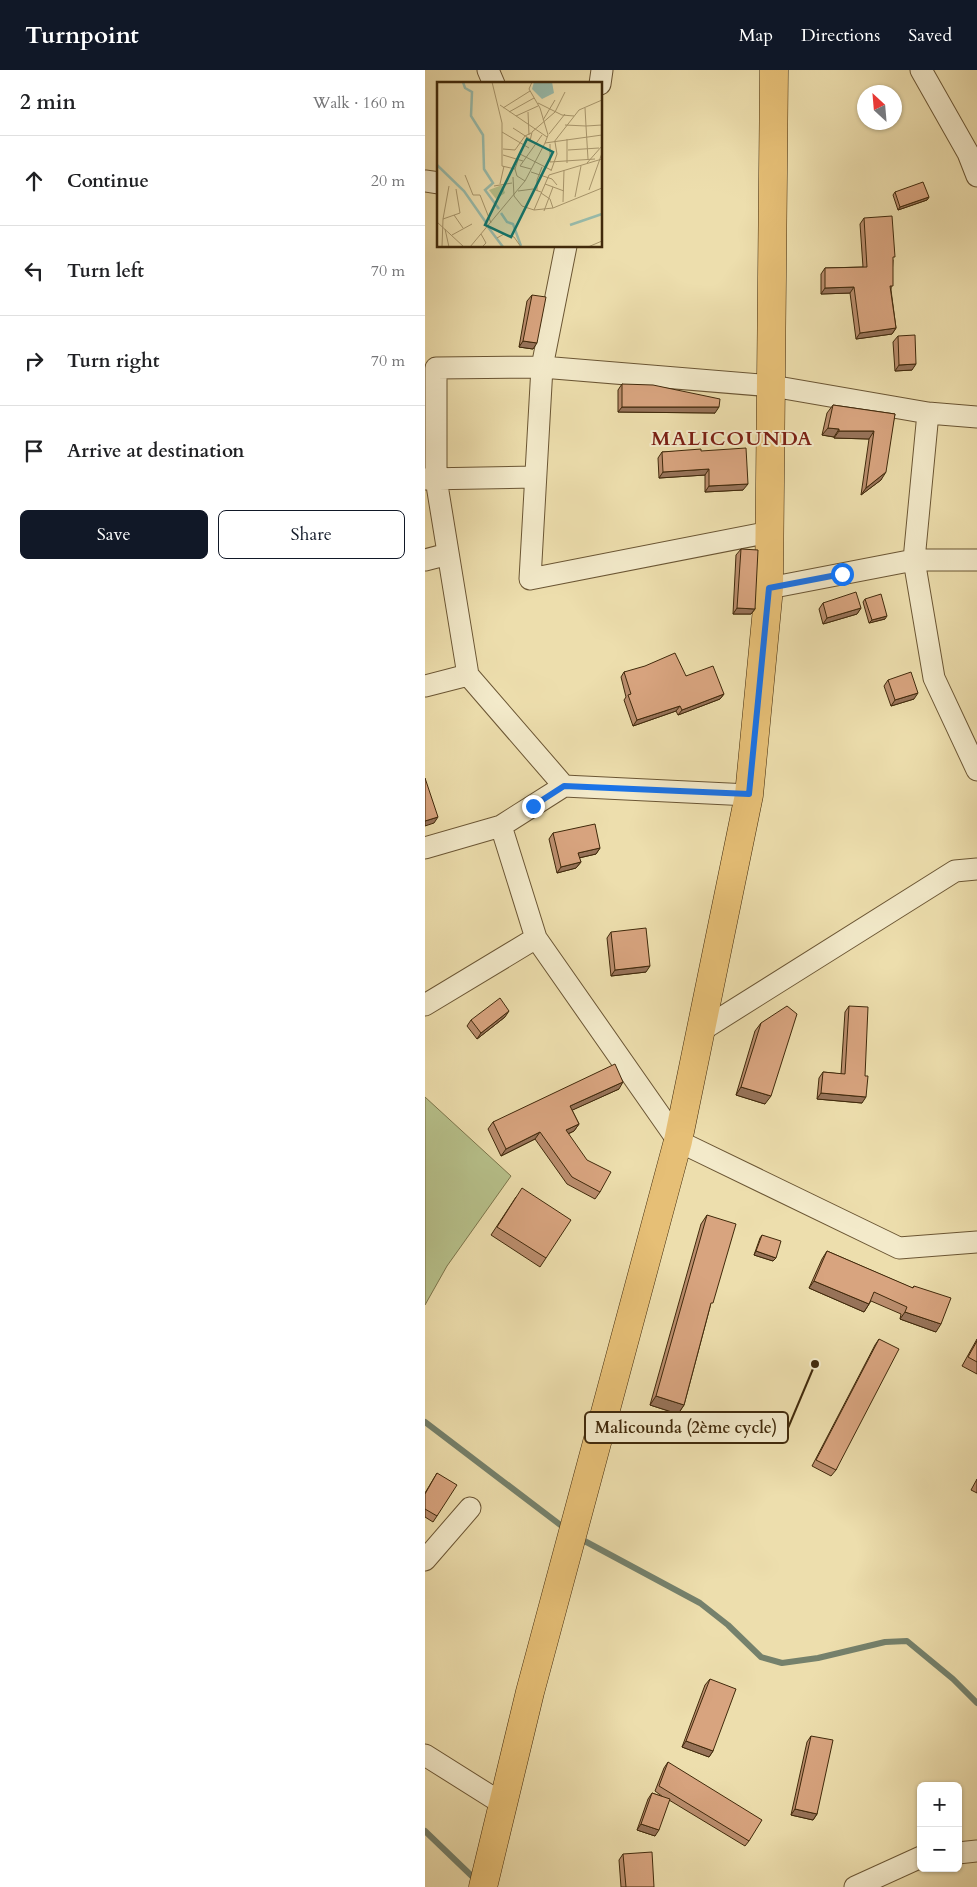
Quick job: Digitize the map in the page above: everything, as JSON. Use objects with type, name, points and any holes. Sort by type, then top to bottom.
[{"type":"main road","points":[[483,1887],[530,1692],[678,1141],[749,794],[769,588],[774,70]]},
{"type":"street","points":[[921,70],[968,153],[977,176]]},
{"type":"street","points":[[566,248],[542,367],[530,579],[770,532]]},
{"type":"street","points":[[564,786],[468,674],[448,554],[430,479],[436,368],[542,367],[772,386],[928,414],[977,417]]},
{"type":"street","points":[[928,414],[914,560],[934,678],[977,770]]},
{"type":"street","points":[[430,479],[535,477]]},
{"type":"street","points":[[425,560],[448,554]]},
{"type":"street","points":[[769,588],[914,560],[977,560]]},
{"type":"street","points":[[425,686],[468,674]]},
{"type":"street","points":[[425,848],[501,826],[564,786],[749,794]]},
{"type":"street","points":[[501,826],[536,938],[678,1141],[899,1248],[977,1242]]},
{"type":"street","points":[[702,1030],[955,871],[977,869]]},
{"type":"street","points":[[425,1005],[536,938]]},
{"type":"street","points":[[425,1560],[470,1508]]},
{"type":"street","points":[[425,1755],[503,1804]]},
{"type":"street","points":[[962,1853],[977,1851]]},
{"type":"street","points":[[855,1887],[917,1859]]},
{"type":"green space","points":[[425,1097],[511,1176],[447,1266],[425,1305]]},
{"type":"building","points":[[923,182],[929,197],[900,207],[895,192]]},
{"type":"building","points":[[892,216],[895,257],[893,257],[893,286],[890,286],[896,328],[860,333],[854,287],[825,288],[825,268],[867,267],[864,218]]},
{"type":"building","points":[[532,295],[546,297],[537,343],[523,341]]},
{"type":"building","points":[[915,335],[916,364],[899,365],[898,336]]},
{"type":"building","points":[[622,384],[653,385],[720,399],[719,407],[622,407]]},
{"type":"building","points":[[833,405],[895,414],[886,472],[866,488],[874,431],[839,431],[839,429],[828,428]]},
{"type":"building","points":[[746,448],[748,484],[709,486],[709,469],[663,472],[662,452]]},
{"type":"building","points":[[741,549],[758,550],[755,609],[737,608]]},
{"type":"building","points":[[856,592],[861,608],[827,618],[823,603]]},
{"type":"building","points":[[881,594],[887,616],[872,620],[865,599]]},
{"type":"building","points":[[675,653],[686,676],[713,666],[724,694],[682,710],[680,706],[637,720],[628,695],[631,694],[624,672],[645,666]]},
{"type":"building","points":[[911,672],[918,693],[895,700],[888,680]]},
{"type":"building","points":[[425,778],[438,817],[425,821]]},
{"type":"building","points":[[595,824],[600,848],[578,853],[581,862],[561,867],[553,833]]},
{"type":"building","points":[[646,928],[650,966],[615,970],[611,932]]},
{"type":"building","points":[[500,998],[509,1011],[481,1033],[471,1020]]},
{"type":"building","points":[[787,1006],[797,1014],[771,1096],[741,1087],[761,1023]]},
{"type":"building","points":[[849,1006],[868,1007],[865,1076],[868,1076],[866,1097],[821,1093],[823,1072],[845,1074]]},
{"type":"building","points":[[615,1064],[623,1082],[570,1106],[579,1124],[566,1130],[587,1160],[611,1172],[600,1192],[572,1177],[540,1132],[506,1149],[493,1122]]},
{"type":"building","points":[[522,1188],[571,1220],[546,1258],[497,1227]]},
{"type":"building","points":[[707,1215],[736,1224],[713,1303],[711,1303],[684,1405],[656,1396]]},
{"type":"building","points":[[762,1235],[781,1241],[776,1258],[756,1251]]},
{"type":"building","points":[[827,1251],[913,1288],[914,1286],[951,1298],[941,1324],[905,1312],[907,1307],[874,1292],[869,1304],[814,1281]]},
{"type":"building","points":[[879,1339],[899,1349],[836,1470],[816,1460]]},
{"type":"building","points":[[977,1341],[977,1362],[968,1357]]},
{"type":"building","points":[[437,1473],[457,1485],[437,1516],[425,1509],[425,1494]]},
{"type":"building","points":[[710,1679],[736,1689],[713,1751],[686,1741]]},
{"type":"building","points":[[811,1736],[833,1740],[817,1814],[795,1809]]},
{"type":"building","points":[[668,1762],[762,1820],[749,1841],[659,1786]]},
{"type":"building","points":[[652,1793],[670,1799],[659,1830],[641,1824]]},
{"type":"building","points":[[652,1852],[654,1887],[626,1887],[623,1854]]},
{"type":"waterway","points":[[425,1422],[567,1530]]},
{"type":"waterway","points":[[579,1538],[700,1603],[728,1625],[761,1657],[782,1663],[818,1658],[885,1642],[907,1641],[953,1679],[977,1703]]},
{"type":"waterway","points":[[425,1831],[477,1881]]},
{"type":"place","name":"Malicounda (2ème cycle)","points":[[815,1364]]},
{"type":"district","name":"MALICOUNDA","points":[[732,438]]},
{"type":"route","points":[[533,806],[564,786],[749,794],[769,588],[842,574]]}]
